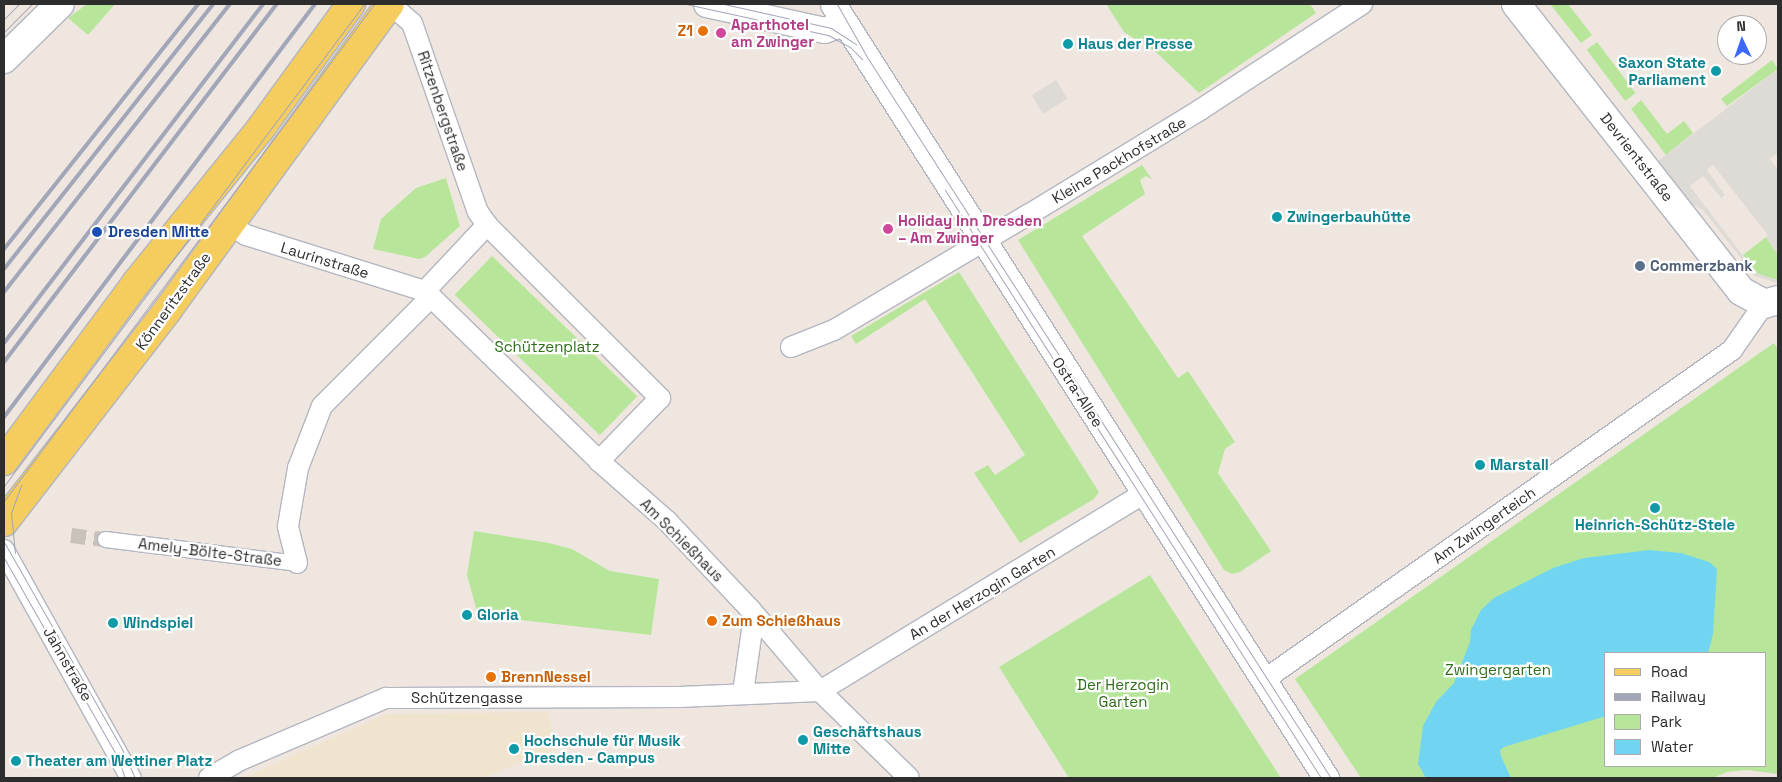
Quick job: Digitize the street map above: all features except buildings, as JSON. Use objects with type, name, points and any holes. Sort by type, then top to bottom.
[{"type":"main road","points":[[4,59],[60,4]]},
{"type":"main road","points":[[4,461],[136,283],[261,128],[351,4]]},
{"type":"main road","name":"Könneritzstraße","points":[[4,522],[170,307],[228,224],[390,4]]},
{"type":"main road","name":"Devrientstraße","points":[[1516,4],[1741,291],[1771,302]]},
{"type":"street","name":"Ritzenbergstraße","points":[[390,4],[412,23],[478,212],[487,225]]},
{"type":"street","points":[[706,4],[824,30],[838,13]]},
{"type":"street","name":"Kleine Packhofstraße","points":[[790,347],[834,330],[1200,110],[1362,4]]},
{"type":"street","name":"Ostra-Allee","points":[[838,13],[1326,778]]},
{"type":"street","name":"Laurinstraße","points":[[228,224],[246,235],[428,294]]},
{"type":"street","points":[[487,225],[660,398],[599,461],[428,294],[487,225]]},
{"type":"street","name":"Amely-Bölte-Straße","points":[[105,539],[297,563],[288,526],[298,468],[322,406],[428,294]]},
{"type":"street","name":"Am Zwingerteich","points":[[1264,680],[1732,350],[1771,302]]},
{"type":"street","name":"Am Schießhaus","points":[[599,461],[667,521],[762,623],[820,692],[909,778]]},
{"type":"street","name":"An der Herzogin Garten","points":[[820,692],[1144,494]]},
{"type":"street","name":"Jahnstraße","points":[[4,550],[131,778]]},
{"type":"street","points":[[762,623],[752,630],[743,693],[820,692]]},
{"type":"street","name":"Schützengasse","points":[[209,778],[238,761],[386,698],[660,697],[743,693]]},
{"type":"shaded area","points":[[1778,69],[1778,153],[1770,159],[1778,169],[1778,255],[1766,237],[1768,235],[1713,165],[1707,170],[1725,195],[1721,198],[1703,176],[1690,186],[1756,273],[1778,280],[1778,283],[1755,276],[1703,210],[1688,202],[1658,161]]},
{"type":"shaded area","points":[[1056,80],[1068,99],[1043,114],[1031,95]]},
{"type":"shaded area","points":[[547,712],[557,749],[482,778],[242,778],[387,714]]},
{"type":"green space","points":[[87,4],[115,4],[88,35],[68,18]]},
{"type":"green space","points":[[1106,4],[1310,4],[1316,13],[1199,93],[1157,53],[1124,32]]},
{"type":"green space","points":[[1550,4],[1568,4],[1592,35],[1581,43]]},
{"type":"green space","points":[[1597,42],[1636,93],[1625,101],[1587,50]]},
{"type":"green space","points":[[1772,60],[1778,69],[1727,106],[1721,99]]},
{"type":"green space","points":[[1641,100],[1667,134],[1684,121],[1693,133],[1666,155],[1631,109]]},
{"type":"green space","points":[[1142,165],[1152,179],[1146,176],[1140,180],[1145,194],[1082,236],[1178,378],[1188,371],[1235,442],[1225,449],[1218,473],[1271,551],[1240,572],[1232,574],[1224,570],[1018,240]]},
{"type":"green space","points":[[446,178],[460,226],[425,257],[419,259],[373,249],[381,219],[416,188]]},
{"type":"green space","points":[[1766,237],[1778,255],[1778,280],[1760,277],[1743,255]]},
{"type":"green space","name":"Schützenplatz","points":[[492,256],[637,396],[600,435],[454,295]]},
{"type":"green space","points":[[959,272],[1099,492],[1094,499],[1020,543],[974,473],[988,465],[995,475],[1025,455],[925,299],[856,344],[851,336]]},
{"type":"green space","name":"Zwingergarten","points":[[1774,343],[1778,349],[1778,774],[1747,770],[1727,772],[1713,778],[1361,778],[1295,679]]},
{"type":"green space","points":[[474,531],[549,543],[572,549],[610,571],[659,579],[651,635],[478,615],[467,575]]},
{"type":"green space","name":"Der Herzogin Garten","points":[[1150,575],[1281,778],[1069,778],[999,667]]},
{"type":"water","points":[[1649,550],[1681,553],[1709,562],[1717,569],[1713,634],[1708,652],[1604,652],[1604,717],[1504,747],[1500,750],[1501,756],[1511,778],[1426,778],[1418,764],[1423,726],[1436,702],[1454,683],[1470,642],[1471,630],[1481,610],[1494,598],[1553,568],[1584,558]]},
{"type":"tunnel","points":[[71,535],[105,539]]},
{"type":"tram line","points":[[4,19],[19,4]]},
{"type":"tram line","points":[[4,32],[32,4]]},
{"type":"tram line","points":[[4,486],[364,4]]},
{"type":"tram line","points":[[4,501],[374,4]]},
{"type":"tram line","points":[[686,4],[828,35],[851,48],[862,59]]},
{"type":"tram line","points":[[724,4],[831,28],[856,44]]},
{"type":"tram line","points":[[837,4],[867,57],[1331,778]]},
{"type":"tram line","points":[[945,190],[1321,778]]},
{"type":"tram line","points":[[15,553],[11,513],[21,485]]},
{"type":"tram line","points":[[4,542],[122,749],[135,778]]},
{"type":"tram line","points":[[4,558],[118,758],[125,778]]},
{"type":"railway","points":[[4,249],[198,4]]},
{"type":"railway","points":[[4,269],[213,4]]},
{"type":"railway","points":[[4,292],[230,4]]},
{"type":"railway","points":[[4,343],[263,4]]},
{"type":"railway","points":[[4,362],[277,4]]},
{"type":"railway","points":[[4,417],[315,4]]},
{"type":"place","name":"Z1","points":[[703,31]]},
{"type":"place","name":"Aparthotel am Zwinger","points":[[721,33]]},
{"type":"place","name":"Haus der Presse","points":[[1068,44]]},
{"type":"place","name":"Saxon State Parliament","points":[[1716,71]]},
{"type":"place","name":"Zwingerbauhütte","points":[[1277,217]]},
{"type":"place","name":"Holiday Inn Dresden – Am Zwinger","points":[[888,229]]},
{"type":"place","name":"Dresden Mitte","points":[[97,232]]},
{"type":"place","name":"Commerzbank","points":[[1640,266]]},
{"type":"place","name":"Marstall","points":[[1480,465]]},
{"type":"place","name":"Heinrich-Schütz-Stele","points":[[1655,508]]},
{"type":"place","name":"Gloria","points":[[467,615]]},
{"type":"place","name":"Zum Schießhaus","points":[[712,621]]},
{"type":"place","name":"Windspiel","points":[[113,623]]},
{"type":"place","name":"BrennNessel","points":[[491,677]]},
{"type":"place","name":"Geschäftshaus Mitte","points":[[803,740]]},
{"type":"place","name":"Hochschule für Musik Dresden - Campus","points":[[514,749]]},
{"type":"place","name":"Theater am Wettiner Platz","points":[[16,761]]}]
